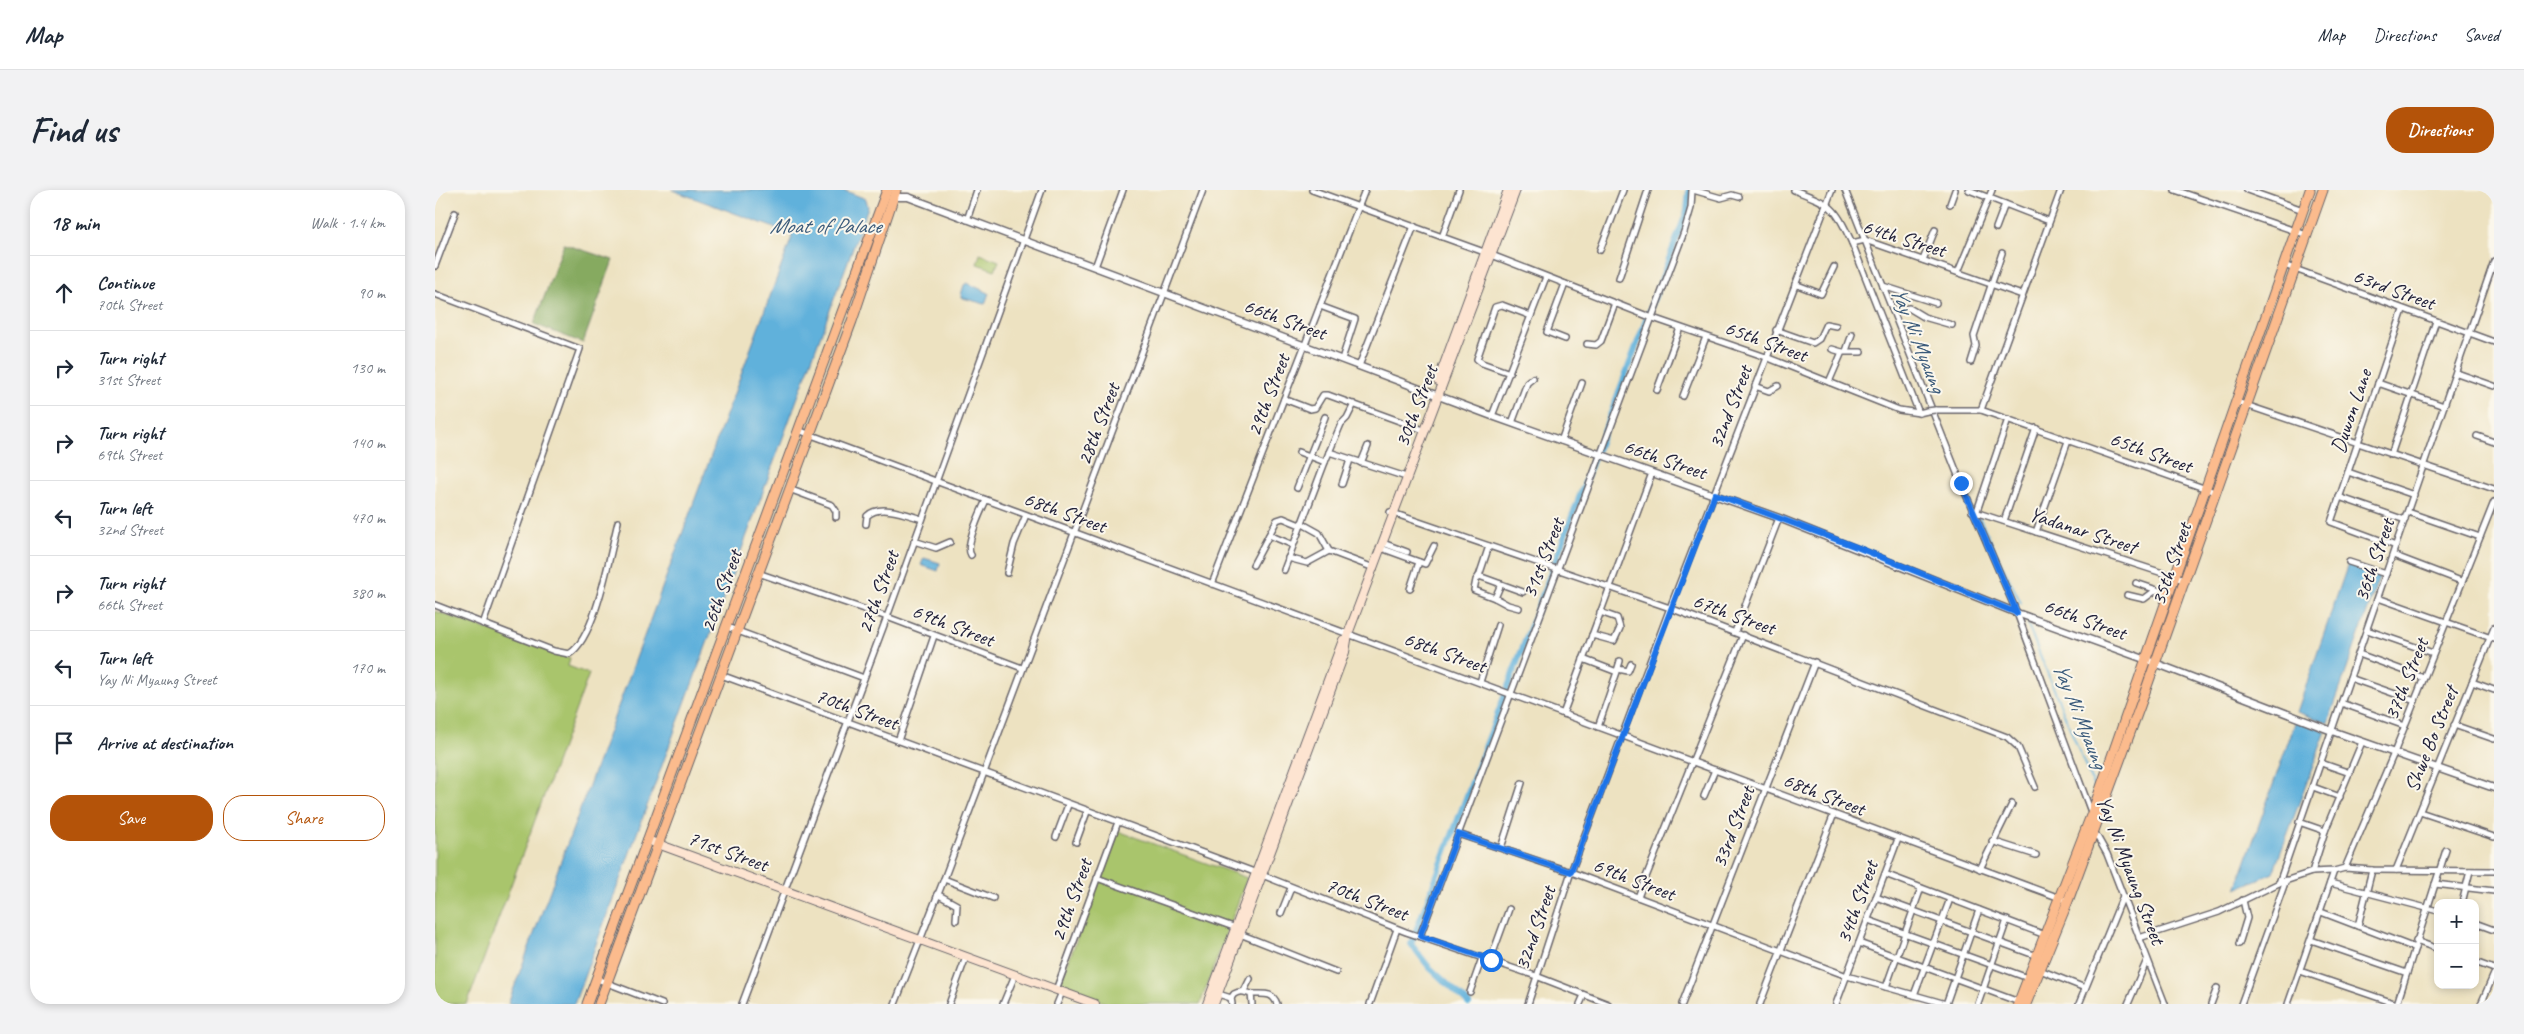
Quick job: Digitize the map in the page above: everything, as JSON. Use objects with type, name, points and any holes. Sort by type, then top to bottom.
[{"type":"main road","name":"30th Street","points":[[1464,321],[1485,252],[1508,190]]},
{"type":"main road","name":"30th Street","points":[[1215,993],[1436,395],[1464,321],[1493,256],[1516,190]]},
{"type":"main road","name":"35th Street","points":[[2021,1003],[2040,970],[2092,813],[2155,662],[2180,579],[2211,490],[2237,402],[2310,190]]},
{"type":"main road","name":"35th Street","points":[[2211,490],[2246,405],[2323,190]]},
{"type":"main road","name":"26th Street","points":[[587,1004],[727,627],[798,429],[890,192]]},
{"type":"main road","name":"26th Street","points":[[599,1004],[852,320],[890,192]]},
{"type":"main road","name":"30th Street","points":[[1372,567],[1382,546],[1403,476],[1436,395]]},
{"type":"main road","name":"35th Street","points":[[2021,1003],[2028,978],[2045,935],[2064,899],[2094,830],[2146,659],[2169,594],[2180,579]]},
{"type":"main road","name":"71st Street","points":[[647,840],[919,940]]},
{"type":"main road","points":[[919,940],[1095,1004]]},
{"type":"main road","points":[[1207,1004],[1215,993]]},
{"type":"main road","points":[[1214,1004],[1215,993]]},
{"type":"street","points":[[967,220],[977,190]]},
{"type":"street","name":"27th Street","points":[[742,1004],[887,618],[1042,190]]},
{"type":"street","points":[[1095,267],[1123,190]]},
{"type":"street","name":"28th Street","points":[[895,1004],[944,879],[982,773],[1203,190]]},
{"type":"street","name":"65th Street","points":[[1312,190],[1485,252],[1680,328],[1766,357],[1899,410],[1919,413],[1935,410],[1981,410],[2211,490]]},
{"type":"street","name":"29th Street","points":[[1212,584],[1365,190]]},
{"type":"street","points":[[1442,237],[1459,190]]},
{"type":"street","points":[[1600,250],[1623,190]]},
{"type":"street","points":[[1619,278],[1648,190]]},
{"type":"street","points":[[1693,190],[1721,198],[1732,195],[1739,197]]},
{"type":"street","name":"31st Street","points":[[1417,936],[1458,834],[1508,694],[1556,569],[1594,453],[1684,232],[1691,208],[1693,190]]},
{"type":"street","points":[[1794,190],[1827,203]]},
{"type":"street","name":"32nd Street","points":[[1528,1004],[1571,872],[1776,330],[1832,190]]},
{"type":"street","name":"Yay Ni Myaung Street","points":[[1845,190],[1858,242],[1883,286],[2017,613],[2092,813],[2094,830],[2107,854],[2165,1004]]},
{"type":"street","points":[[1950,204],[1955,190]]},
{"type":"street","points":[[1969,190],[2049,221]]},
{"type":"street","points":[[1958,272],[1992,190]]},
{"type":"street","points":[[1981,410],[2061,190]]},
{"type":"street","points":[[2175,190],[2307,235]]},
{"type":"street","points":[[2194,197],[2197,190]]},
{"type":"street","points":[[2247,190],[2303,210]]},
{"type":"street","name":"66th Street","points":[[890,192],[1492,416],[1715,494],[2017,613],[2155,662],[2332,731],[2494,788]]},
{"type":"street","name":"64th Street","points":[[1827,203],[1838,214],[1858,242],[1923,260],[2022,295]]},
{"type":"street","points":[[1996,228],[2005,204]]},
{"type":"street","points":[[435,266],[455,213]]},
{"type":"street","points":[[1359,366],[1414,226]]},
{"type":"street","points":[[1923,260],[1935,230]]},
{"type":"street","points":[[1858,242],[1919,413]]},
{"type":"street","points":[[1971,362],[1976,346],[1973,339],[2002,253]]},
{"type":"street","name":"36th Street","points":[[2279,883],[2457,373],[2494,261]]},
{"type":"street","name":"63rd Street","points":[[2284,265],[2494,342]]},
{"type":"street","points":[[1795,284],[1821,294],[1834,267]]},
{"type":"street","points":[[1492,416],[1546,277]]},
{"type":"street","points":[[1565,284],[1547,330],[1549,334],[1565,339]]},
{"type":"street","points":[[1883,286],[1936,303]]},
{"type":"street","points":[[435,294],[580,349],[483,624]]},
{"type":"street","points":[[1587,344],[1596,345],[1601,342],[1615,303]]},
{"type":"street","points":[[1509,373],[1482,363],[1477,359],[1495,307],[1502,305],[1531,316]]},
{"type":"street","points":[[1320,306],[1355,319],[1342,359]]},
{"type":"street","points":[[1893,311],[1909,308],[1924,317],[1952,325]]},
{"type":"street","name":"Duwon Lane","points":[[2396,546],[2331,523],[2403,310]]},
{"type":"street","points":[[2391,455],[2436,322]]},
{"type":"street","points":[[1776,330],[1813,343],[1819,339],[1827,324],[1836,326]]},
{"type":"street","points":[[1657,390],[1680,328]]},
{"type":"street","points":[[1829,382],[1852,334]]},
{"type":"street","points":[[1683,396],[1705,337]]},
{"type":"street","points":[[1832,349],[1861,352]]},
{"type":"street","points":[[2457,373],[2494,386]]},
{"type":"street","points":[[1512,423],[1527,383],[1533,378]]},
{"type":"street","points":[[1561,441],[1582,384]]},
{"type":"street","points":[[2378,384],[2444,406]]},
{"type":"street","points":[[1755,386],[1769,391],[1778,386]]},
{"type":"street","points":[[1284,399],[1310,409],[1315,408],[1323,395],[1421,428]]},
{"type":"street","points":[[2237,402],[2494,489]]},
{"type":"street","points":[[1284,570],[1329,452],[1341,424],[1347,418],[1353,404]]},
{"type":"street","points":[[1297,488],[1325,417]]},
{"type":"street","points":[[1975,511],[2008,419]]},
{"type":"street","points":[[2004,521],[2036,428]]},
{"type":"street","name":"68th Street","points":[[798,429],[1073,533],[2064,899]]},
{"type":"street","points":[[2477,436],[2494,442]]},
{"type":"street","points":[[2036,532],[2068,440]]},
{"type":"street","points":[[1361,463],[1368,446]]},
{"type":"street","points":[[1299,452],[1325,462]]},
{"type":"street","points":[[1329,452],[1403,476]]},
{"type":"street","points":[[1342,484],[1350,460]]},
{"type":"street","points":[[2348,472],[2414,495]]},
{"type":"street","points":[[1563,714],[1608,587],[1652,473]]},
{"type":"street","points":[[789,489],[833,505],[836,510],[836,517]]},
{"type":"street","points":[[2339,497],[2405,520]]},
{"type":"street","points":[[971,555],[968,550],[971,539],[986,500]]},
{"type":"street","name":"37th Street","points":[[2345,868],[2405,726],[2461,580],[2494,502]]},
{"type":"street","points":[[866,524],[867,516],[877,510],[903,513],[923,519]]},
{"type":"street","name":"Yadanar Street","points":[[1975,511],[2180,579]]},
{"type":"street","points":[[2408,512],[2480,537]]},
{"type":"street","name":"67th Street","points":[[1392,513],[1670,608],[1815,662],[2013,740],[2018,746],[2035,787]]},
{"type":"street","points":[[1007,573],[1014,544],[1026,515]]},
{"type":"street","points":[[1253,565],[1279,518],[1301,524],[1319,533],[1329,551],[1372,567]]},
{"type":"street","points":[[1735,632],[1779,518]]},
{"type":"street","points":[[435,605],[554,651],[569,654],[577,650],[594,614],[618,522]]},
{"type":"street","points":[[1269,536],[1293,544]]},
{"type":"street","points":[[914,541],[936,548],[950,542]]},
{"type":"street","points":[[1382,546],[1407,552]]},
{"type":"street","points":[[1382,546],[1427,564],[1434,546]]},
{"type":"street","points":[[1489,546],[1474,590],[1519,608]]},
{"type":"street","points":[[1288,558],[1307,562],[1329,551]]},
{"type":"street","points":[[2393,555],[2461,580]]},
{"type":"street","points":[[1409,589],[1419,562]]},
{"type":"street","points":[[2349,562],[2386,574]]},
{"type":"street","name":"69th Street","points":[[758,573],[1022,668]]},
{"type":"street","points":[[1479,576],[1523,592]]},
{"type":"street","points":[[2135,583],[2169,594]]},
{"type":"street","points":[[1495,598],[1501,584]]},
{"type":"street","points":[[2127,595],[2143,599],[2156,590]]},
{"type":"street","points":[[2378,598],[2492,638]]},
{"type":"street","points":[[1592,636],[1614,641],[1620,628],[1617,618],[1600,612]]},
{"type":"street","points":[[1480,682],[1498,625]]},
{"type":"street","points":[[727,627],[864,678]]},
{"type":"street","name":"Shwe Bo Street","points":[[2396,870],[2454,725],[2492,638],[2494,628]]},
{"type":"street","points":[[2367,630],[2433,653]]},
{"type":"street","points":[[1638,897],[1743,635]]},
{"type":"street","points":[[898,741],[934,636]]},
{"type":"street","points":[[2359,654],[2424,678]]},
{"type":"street","points":[[1583,659],[1628,672],[1631,664]]},
{"type":"street","points":[[1598,727],[1620,661]]},
{"type":"street","name":"33rd Street","points":[[1682,1004],[1764,788],[1815,662]]},
{"type":"street","name":"70th Street","points":[[721,675],[1069,806],[1259,874],[1397,929],[1491,960],[1608,1004]]},
{"type":"street","points":[[2350,678],[2415,701]]},
{"type":"street","points":[[2472,682],[2494,690]]},
{"type":"street","points":[[2341,703],[2405,726]]},
{"type":"street","points":[[2454,725],[2494,739]]},
{"type":"street","points":[[2312,872],[2325,831],[2362,742]]},
{"type":"street","points":[[2321,763],[2350,773]]},
{"type":"street","points":[[1704,796],[1715,770]]},
{"type":"street","points":[[1501,848],[1522,783]]},
{"type":"street","points":[[2313,787],[2340,797]]},
{"type":"street","points":[[1980,869],[1992,841],[2012,804]]},
{"type":"street","points":[[1055,837],[1069,806]]},
{"type":"street","points":[[1076,842],[1087,812]]},
{"type":"street","points":[[2420,812],[2494,837]]},
{"type":"street","points":[[1760,1004],[1834,814]]},
{"type":"street","name":"29th Street","points":[[1057,1004],[1059,991],[1117,822]]},
{"type":"street","points":[[2299,822],[2325,831]]},
{"type":"street","name":"69th Street","points":[[1458,834],[1571,872],[1779,952],[1847,976],[1946,1004]]},
{"type":"street","name":"34th Street","points":[[1836,1004],[1898,839]]},
{"type":"street","points":[[1992,841],[2036,855]]},
{"type":"street","points":[[2300,971],[2397,1004],[2446,850]]},
{"type":"street","points":[[2139,938],[2219,912],[2279,883],[2312,872],[2334,871],[2345,868],[2439,872],[2494,871]]},
{"type":"street","points":[[2358,926],[2368,893],[2372,870]]},
{"type":"street","points":[[2288,1004],[2334,871]]},
{"type":"street","points":[[2463,899],[2470,871]]},
{"type":"street","points":[[1885,874],[2045,935]]},
{"type":"street","points":[[1097,878],[1239,930],[1336,972]]},
{"type":"street","points":[[944,879],[993,898]]},
{"type":"street","points":[[2241,1004],[2286,880]]},
{"type":"street","points":[[2330,883],[2434,910]]},
{"type":"street","points":[[2435,884],[2494,892]]},
{"type":"street","points":[[1281,912],[1291,888]]},
{"type":"street","points":[[1886,987],[1921,888]]},
{"type":"street","points":[[937,894],[957,904],[956,920]]},
{"type":"street","points":[[1876,896],[2037,956]]},
{"type":"street","points":[[2079,1004],[2123,896]]},
{"type":"street","points":[[1914,995],[1950,899]]},
{"type":"street","points":[[2239,944],[2247,918],[2243,900]]},
{"type":"street","points":[[1491,960],[1509,909]]},
{"type":"street","points":[[1946,1004],[1979,910]]},
{"type":"street","points":[[2321,912],[2415,945],[2434,948]]},
{"type":"street","points":[[1867,920],[2028,978]]},
{"type":"street","points":[[1978,1004],[2007,920]]},
{"type":"street","points":[[2479,924],[2494,930]]},
{"type":"street","points":[[1370,1004],[1397,929]]},
{"type":"street","points":[[2311,940],[2407,973]]},
{"type":"street","points":[[1859,943],[2021,1003]]},
{"type":"street","points":[[949,1004],[966,957]]},
{"type":"street","points":[[1470,992],[1482,958]]},
{"type":"street","points":[[2128,1004],[2147,960]]},
{"type":"street","points":[[2479,963],[2494,969]]},
{"type":"street","points":[[2040,970],[2085,988]]},
{"type":"street","points":[[1003,1004],[1015,974]]},
{"type":"street","points":[[2481,1004],[2494,974]]},
{"type":"street","points":[[597,978],[662,1004]]},
{"type":"street","points":[[1244,991],[1250,979]]},
{"type":"street","points":[[2211,1004],[2217,988]]},
{"type":"street","points":[[1215,993],[1232,1001],[1234,994],[1244,991],[1251,994],[1268,994],[1275,998],[1277,1004]]},
{"type":"street","points":[[1251,994],[1252,1004]]},
{"type":"street","points":[[1581,1004],[1584,995]]},
{"type":"green space","points":[[564,244],[613,260],[583,343],[534,324]]},
{"type":"green space","points":[[980,254],[999,261],[995,270],[977,264]]},
{"type":"green space","points":[[435,611],[570,658],[568,666],[589,674],[467,1004],[435,1004]]},
{"type":"green space","points":[[1118,831],[1247,878],[1200,1004],[1109,1004],[1059,986]]},
{"type":"water","name":"Moat of Palace","points":[[672,190],[843,190],[866,199],[868,207],[574,1004],[508,1004],[792,237],[791,234]]},
{"type":"water","points":[[967,283],[989,293],[985,304],[963,298],[961,295],[964,285]]},
{"type":"water","points":[[924,558],[940,563],[938,571],[921,565]]},
{"type":"water","points":[[2348,564],[2380,575],[2328,723],[2297,712]]},
{"type":"water","points":[[2296,720],[2326,731],[2273,873],[2236,889]]},
{"type":"waterway","points":[[1469,1004],[1429,967],[1411,944],[1687,211],[1689,190]]},
{"type":"waterway","name":"Yay Ni Myaung","points":[[1979,517],[2021,603]]},
{"type":"waterway","name":"Yay Ni Myaung","points":[[2028,625],[2095,790]]},
{"type":"route","points":[[1491,960],[1420,936],[1458,834],[1571,872],[1715,494],[1859,548],[2017,613],[1961,483]]}]
